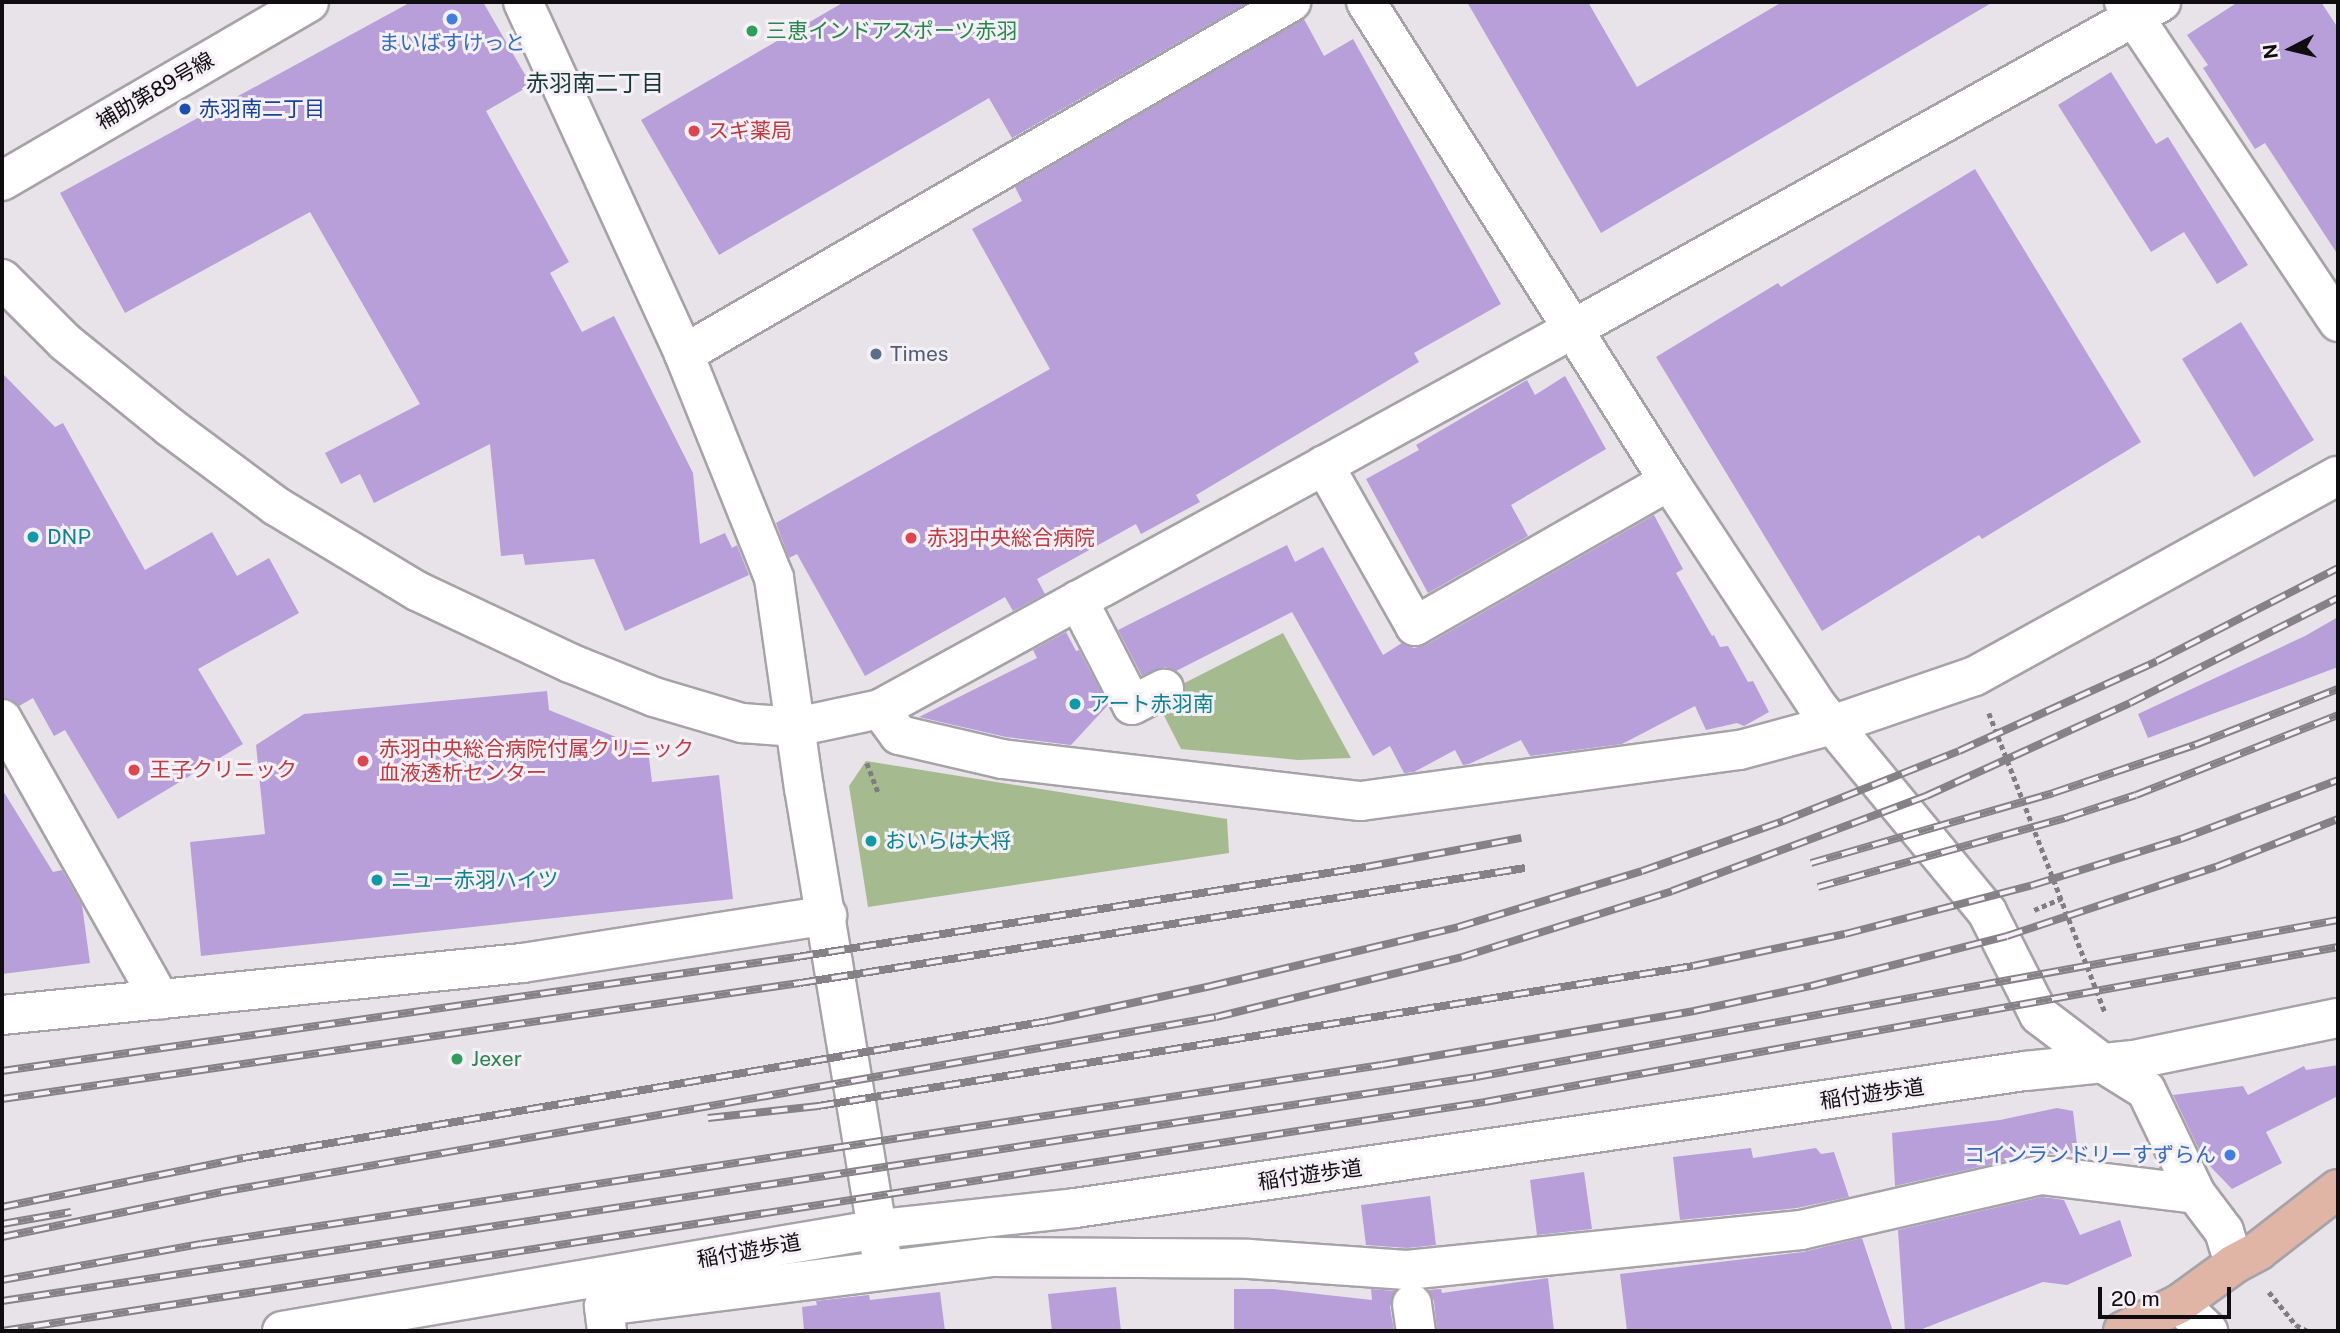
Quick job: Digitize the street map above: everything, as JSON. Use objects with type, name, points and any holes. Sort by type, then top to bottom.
[{"type":"main road","points":[[2123,1331],[2179,1304],[2338,1189]]},
{"type":"street","name":"補助第89号線","points":[[2,181],[309,2]]},
{"type":"street","points":[[523,2],[684,354],[774,578],[879,1229],[883,1270]]},
{"type":"street","points":[[684,354],[1291,2]]},
{"type":"street","points":[[1366,2],[1669,481],[1832,725],[1987,912],[2039,1015],[2101,1062],[2146,1090],[2196,1194],[2224,1231],[2239,1262]]},
{"type":"street","points":[[2,279],[65,342],[170,427],[276,506],[418,591],[570,663],[654,697],[742,723],[796,727],[880,709],[1573,329],[2140,7],[2338,322]]},
{"type":"street","points":[[1324,465],[1415,626],[1669,481]]},
{"type":"street","points":[[880,709],[899,735],[1002,758],[1361,801],[1740,750],[1832,725],[1975,676],[2338,476]]},
{"type":"street","points":[[1078,600],[1132,705],[1164,689]]},
{"type":"street","points":[[2,719],[160,999]]},
{"type":"street","points":[[2,1015],[522,963],[827,915]]},
{"type":"street","name":"稲付遊歩道","points":[[282,1331],[879,1229],[1075,1209],[2101,1062],[2133,1060],[2338,1017]]},
{"type":"street","points":[[607,1331],[604,1306],[992,1257],[1249,1259],[1407,1269],[1801,1230],[2040,1175],[2196,1194]]},
{"type":"street","points":[[2179,1304],[2208,1331]]},
{"type":"path","points":[[1975,676],[2103,1000],[2107,1026],[2101,1062]]},
{"type":"path","points":[[875,784],[878,792]]},
{"type":"path","points":[[2239,1262],[2296,1325],[2308,1331]]},
{"type":"green space","points":[[1283,633],[1351,758],[1298,760],[1181,749],[1155,698]]},
{"type":"green space","points":[[866,761],[1227,819],[1229,853],[868,907],[849,786]]},
{"type":"building","points":[[411,2],[483,2],[531,85],[486,111],[569,262],[550,273],[582,332],[614,316],[693,473],[700,544],[725,533],[732,548],[737,545],[749,575],[625,631],[594,559],[525,565],[523,554],[501,556],[490,444],[374,503],[360,474],[341,484],[325,453],[420,404],[310,212],[125,313],[60,193]]},
{"type":"building","points":[[844,2],[1248,2],[1012,138],[989,98],[719,255],[641,120]]},
{"type":"building","points":[[1467,2],[1588,2],[1637,87],[1782,2],[1993,2],[1601,233]]},
{"type":"building","points":[[2238,2],[2321,2],[2338,28],[2338,255],[2265,143],[2255,149],[2203,68],[2208,65],[2187,35]]},
{"type":"building","points":[[1304,19],[1324,56],[1353,39],[1501,304],[1414,353],[1419,362],[1196,495],[1200,502],[1141,534],[1136,524],[1037,579],[1045,594],[1013,611],[1005,597],[865,676],[797,554],[789,558],[776,523],[1050,369],[972,229],[1022,201],[1015,187]]},
{"type":"building","points":[[2111,72],[2156,144],[2168,137],[2248,265],[2217,284],[2184,232],[2151,252],[2058,105]]},
{"type":"building","points":[[1975,169],[2141,442],[1982,539],[1979,535],[1822,631],[1656,357],[1778,283],[1781,287]]},
{"type":"building","points":[[2241,322],[2314,440],[2254,477],[2182,359]]},
{"type":"building","points":[[2,373],[55,427],[63,423],[145,570],[212,532],[237,576],[269,558],[299,613],[198,669],[243,744],[118,819],[65,730],[54,736],[33,698],[19,706],[2,697]]},
{"type":"building","points":[[1565,376],[1606,449],[1511,505],[1528,536],[1428,593],[1366,479],[1419,450],[1416,445],[1527,380],[1535,395]]},
{"type":"building","points":[[1654,515],[1683,569],[1676,573],[1712,636],[1714,635],[1720,647],[1728,646],[1748,682],[1753,681],[1769,712],[1744,726],[1737,723],[1706,730],[1695,706],[1622,744],[1530,756],[1521,740],[1469,764],[1463,765],[1455,750],[1414,772],[1404,773],[1390,746],[1373,756],[1292,612],[1176,671],[1165,667],[1142,676],[1118,630],[1287,545],[1295,562],[1323,547],[1383,655],[1402,643],[1414,648],[1426,645]]},
{"type":"building","points":[[2338,617],[2338,667],[2148,738],[2138,714],[2305,636]]},
{"type":"building","points":[[1066,632],[1076,651],[1079,650],[1108,705],[1071,745],[1006,737],[919,717],[1037,658],[1033,650]]},
{"type":"building","points":[[547,691],[549,710],[648,750],[652,782],[719,775],[733,899],[201,956],[190,842],[265,834],[256,745],[304,714]]},
{"type":"building","points":[[2,789],[53,872],[62,870],[82,905],[90,963],[2,974]]},
{"type":"building","points":[[2338,1065],[2338,1096],[2266,1132],[2282,1163],[2232,1189],[2204,1160],[2173,1095],[2243,1086],[2248,1095],[2304,1066],[2306,1070]]},
{"type":"building","points":[[2057,1108],[2073,1111],[2078,1153],[2036,1154],[1895,1186],[1892,1133],[2000,1120]]},
{"type":"building","points":[[1751,1148],[1753,1158],[1816,1148],[1821,1154],[1834,1152],[1849,1197],[1797,1208],[1680,1220],[1673,1157]]},
{"type":"building","points":[[1584,1172],[1592,1229],[1537,1235],[1530,1180]]},
{"type":"building","points":[[1430,1196],[1436,1245],[1407,1248],[1366,1245],[1361,1205]]},
{"type":"building","points":[[2042,1197],[2064,1200],[2080,1235],[2120,1220],[2132,1256],[2067,1285],[2043,1282],[1917,1331],[1905,1331],[1898,1230]]},
{"type":"building","points":[[1862,1238],[1893,1331],[1627,1331],[1620,1274],[1803,1252]]},
{"type":"building","points":[[1548,1278],[1554,1331],[1437,1331],[1434,1301],[1428,1290],[1441,1289],[1442,1293]]},
{"type":"building","points":[[1116,1287],[1121,1331],[1052,1331],[1048,1294]]},
{"type":"building","points":[[1234,1289],[1273,1289],[1372,1300],[1371,1289],[1395,1291],[1390,1307],[1394,1331],[1234,1331]]},
{"type":"building","points":[[940,1292],[945,1331],[804,1331],[802,1307],[817,1305],[816,1301],[869,1295],[870,1300]]},
{"type":"railway","points":[[2,1207],[243,1158],[1048,1021],[1211,986],[1458,927],[1642,871],[1783,821],[1959,751],[2157,661],[2338,568]]},
{"type":"railway","points":[[2,1237],[221,1192],[1216,1017],[1462,957],[1672,891],[1926,796],[2130,703],[2338,598]]},
{"type":"railway","points":[[1811,863],[2053,793],[2195,745],[2338,689]]},
{"type":"railway","points":[[1818,887],[2068,817],[2136,795],[2338,715]]},
{"type":"railway","points":[[708,1118],[818,1106],[1693,966],[1845,934],[2033,885],[2181,839],[2338,780]]},
{"type":"railway","points":[[2,1280],[201,1244],[1382,1065],[1694,1011],[1811,986],[2007,936],[2216,867],[2338,819]]},
{"type":"railway","points":[[2,1071],[797,957],[1366,867],[1521,838]]},
{"type":"railway","points":[[2,1099],[800,983],[1525,868]]},
{"type":"railway","points":[[2,1301],[1476,1077],[2338,920]]},
{"type":"railway","points":[[2,1331],[1485,1102],[2338,947]]},
{"type":"railway","points":[[2,1224],[71,1212]]},
{"type":"place","name":"まいばすけっと","points":[[452,19]]},
{"type":"place","name":"三恵インドアスポーツ赤羽","points":[[752,31]]},
{"type":"place","name":"赤羽南二丁目","points":[[185,109]]},
{"type":"place","name":"スギ薬局","points":[[694,131]]},
{"type":"place","name":"Times","points":[[876,354]]},
{"type":"place","name":"DNP","points":[[33,537]]},
{"type":"place","name":"赤羽中央総合病院","points":[[911,538]]},
{"type":"place","name":"アート赤羽南","points":[[1075,704]]},
{"type":"place","name":"赤羽中央総合病院付属クリニック 血液透析センター","points":[[363,761]]},
{"type":"place","name":"王子クリニック","points":[[134,770]]},
{"type":"place","name":"おいらは大将","points":[[871,841]]},
{"type":"place","name":"ニュー赤羽ハイツ","points":[[377,880]]},
{"type":"place","name":"Jexer","points":[[457,1059]]},
{"type":"place","name":"コインランドリーすずらん","points":[[2230,1155]]},
{"type":"district","name":"赤羽南二丁目","points":[[595,83]]}]
